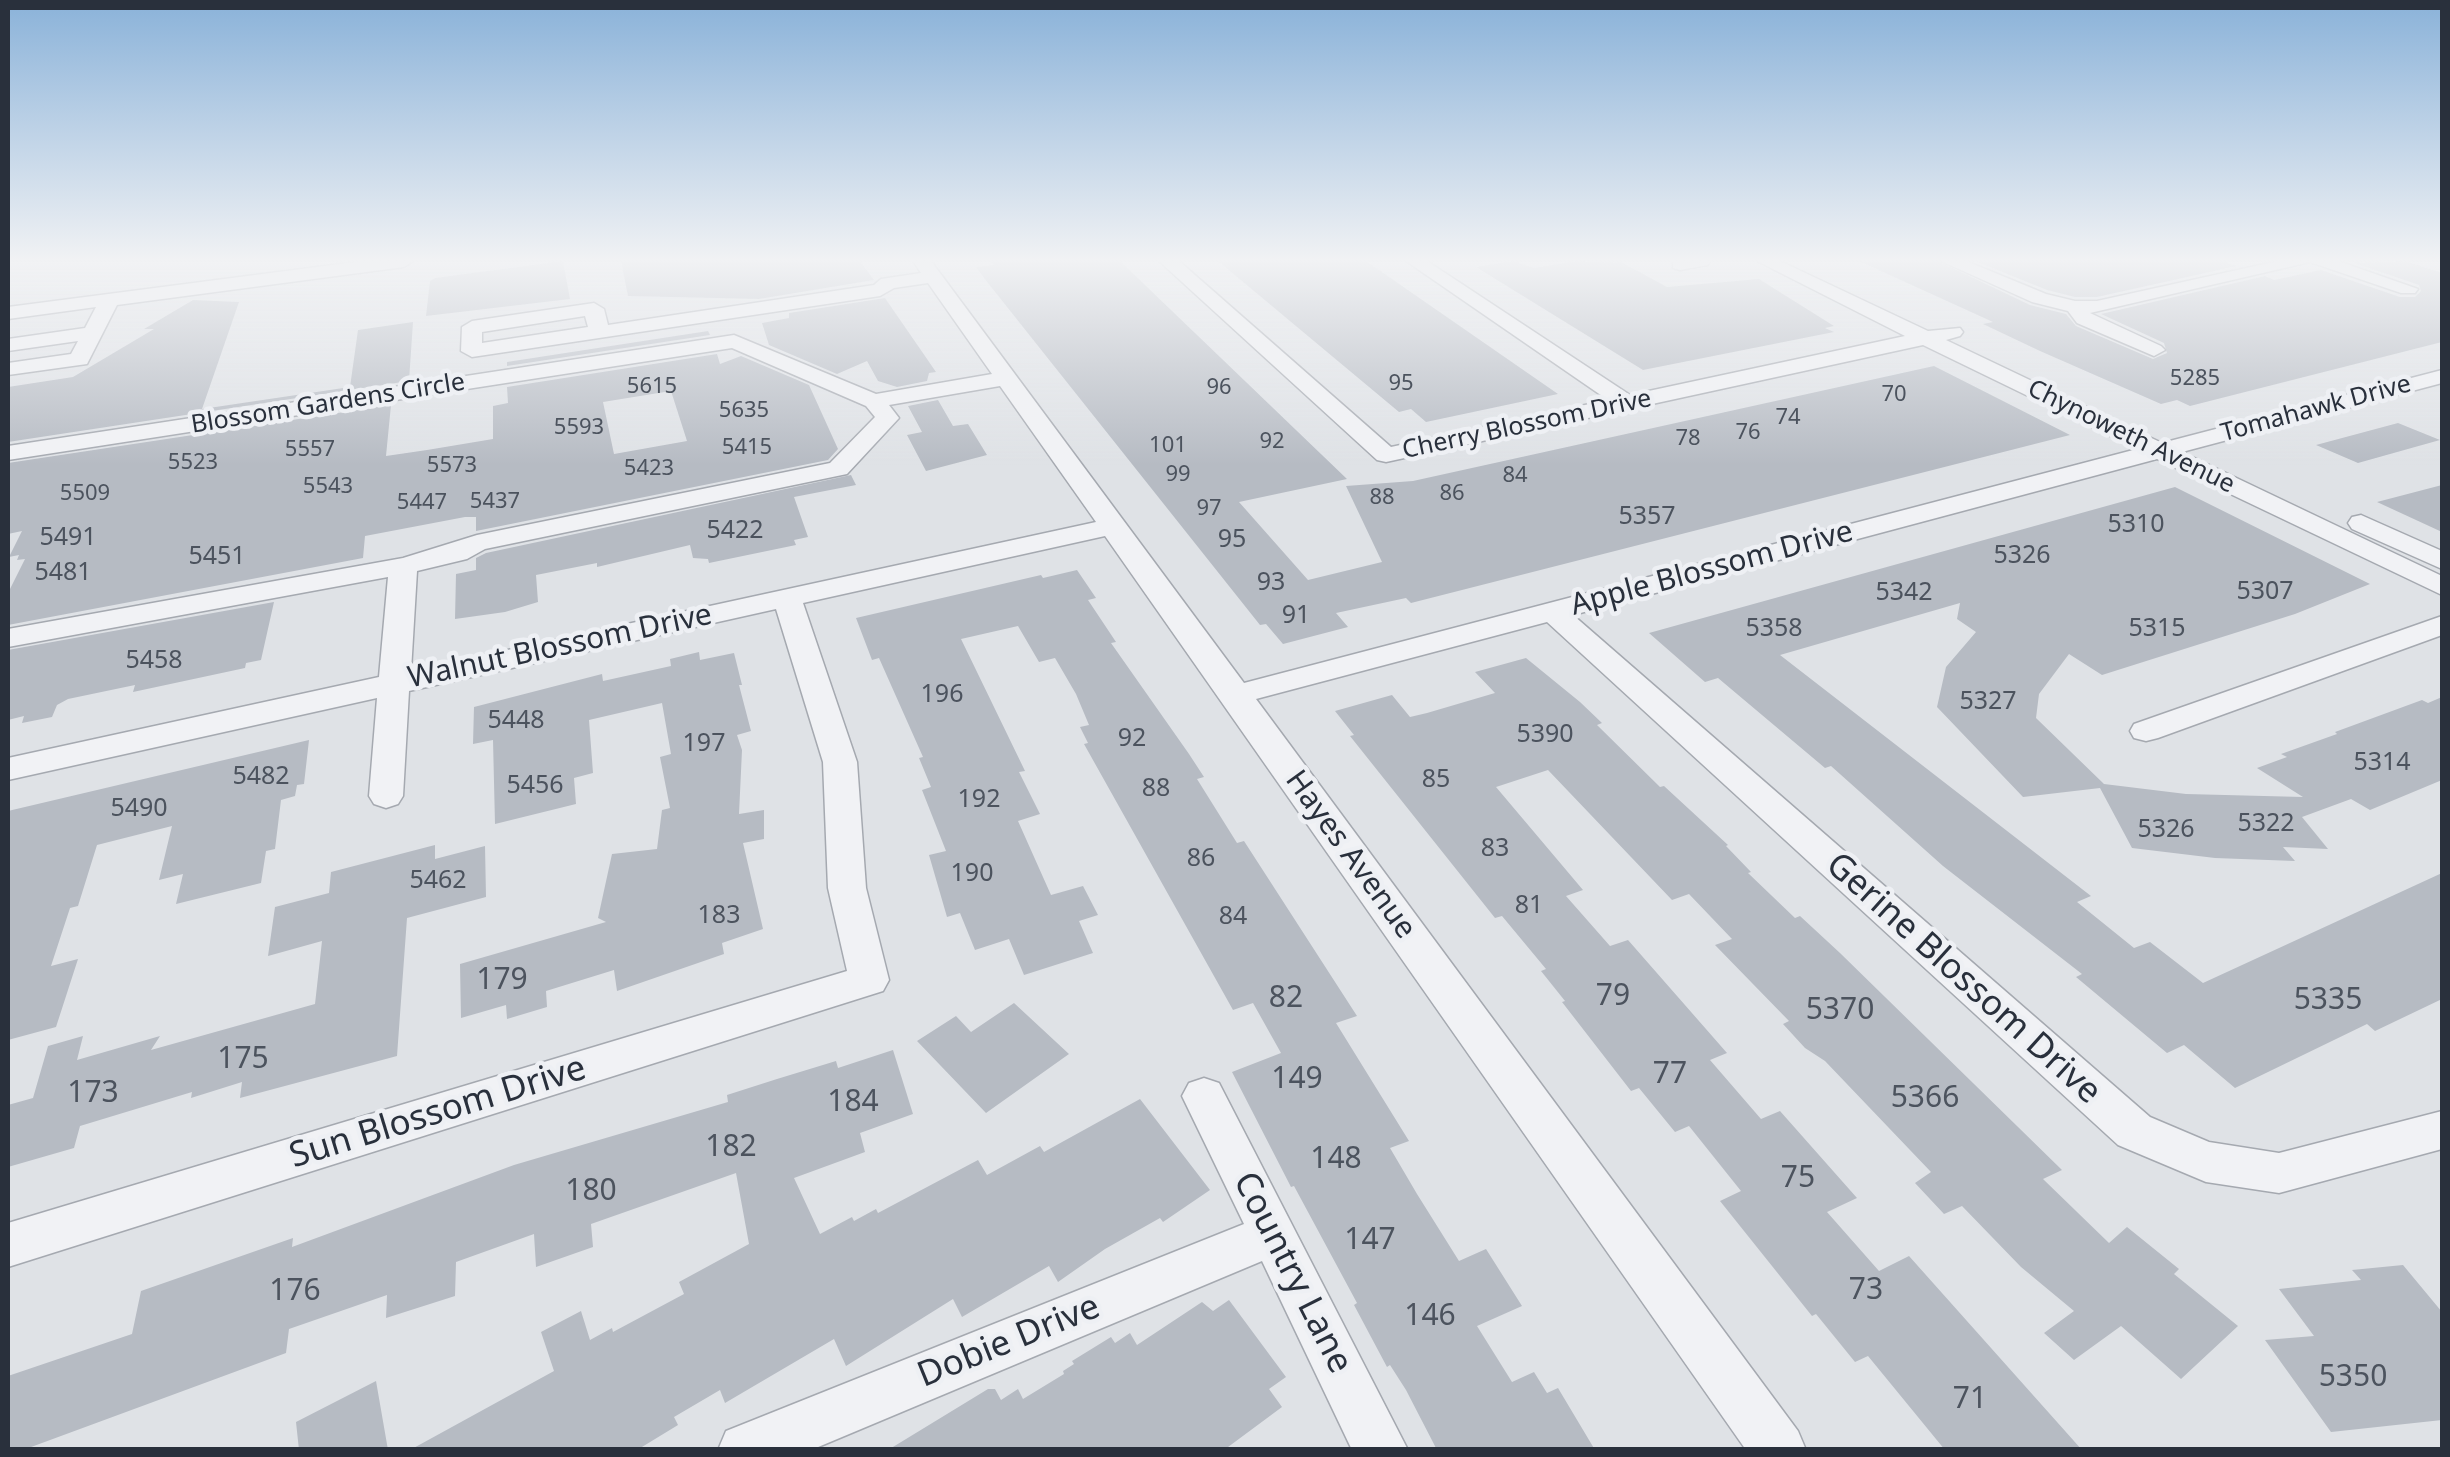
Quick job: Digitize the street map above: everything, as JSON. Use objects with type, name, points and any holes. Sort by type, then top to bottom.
[{"type":"street","points":[[8,369],[79,359],[94,329]]},
{"type":"street","points":[[472,329],[472,350],[618,329]]},
{"type":"street","name":"Hayes Avenue","points":[[972,329],[1778,1450]]},
{"type":"street","name":"Cherry Blossom Drive","points":[[1244,329],[1386,455],[1953,332]]},
{"type":"street","points":[[1517,329],[1627,403]]},
{"type":"street","name":"Chynoweth Avenue","points":[[1907,329],[2442,587]]},
{"type":"street","name":"Chynoweth Avenue","points":[[1947,329],[2442,561]]},
{"type":"street","points":[[2107,329],[2154,350]]},
{"type":"street","points":[[8,345],[92,333]]},
{"type":"street","name":"Blossom Gardens Circle","points":[[8,453],[734,341],[881,410]]},
{"type":"street","name":"Tomahawk Drive","points":[[2189,442],[2442,376]]},
{"type":"street","points":[[8,638],[403,566],[457,553],[476,542],[838,469],[881,410],[1013,386]]},
{"type":"street","name":"Apple Blossom Drive","points":[[1235,695],[2189,442]]},
{"type":"street","name":"Walnut Blossom Drive","points":[[8,769],[1112,526]]},
{"type":"street","points":[[386,796],[403,566]]},
{"type":"street","name":"Sun Blossom Drive","points":[[8,1245],[869,980],[847,888],[840,762],[786,598]]},
{"type":"street","name":"Gerine Blossom Drive","points":[[1552,611],[2134,1132],[2206,1162],[2278,1173],[2442,1130]]},
{"type":"street","points":[[2146,732],[2442,624]]},
{"type":"street","name":"Country Lane","points":[[1204,1096],[1380,1450]]},
{"type":"street","name":"Dobie Drive","points":[[745,1450],[1272,1234]]},
{"type":"building","points":[[144,329],[230,329],[202,409],[350,387],[358,330],[365,329],[413,329],[409,381],[8,442],[8,387],[73,377],[154,329]]},
{"type":"building","points":[[764,329],[906,329],[936,372],[929,373],[927,381],[897,387],[878,381],[867,361],[837,374],[769,345]]},
{"type":"building","points":[[1025,329],[1191,329],[1347,479],[1239,502],[1308,580],[1382,562],[1346,486],[1413,481],[1934,366],[2070,435],[1411,603],[1406,598],[1336,613],[1348,627],[1283,644],[1266,624],[1260,625]]},
{"type":"building","points":[[1300,329],[1464,329],[1558,394],[1426,422],[1411,409],[1399,412]]},
{"type":"building","points":[[1577,329],[1834,332],[1643,370]]},
{"type":"building","points":[[1994,329],[2083,329],[2153,359],[2167,353],[2164,343],[2134,329],[2442,329],[2442,342],[2190,406],[2177,400],[2161,404]]},
{"type":"building","points":[[708,331],[710,335],[507,366],[507,362]]},
{"type":"building","points":[[717,354],[720,364],[741,356],[809,385],[838,449],[828,460],[476,531],[476,517],[465,517],[365,536],[363,558],[8,625],[8,593],[25,559],[17,560],[19,555],[9,557],[22,531],[8,534],[8,463],[391,405],[386,456],[427,450],[493,439],[493,406],[508,403],[507,387]],"holes":[[[671,391],[687,441],[614,454],[603,402]]]},
{"type":"building","points":[[938,400],[953,426],[968,424],[987,455],[926,471],[907,435],[922,432],[908,406]]},
{"type":"building","points":[[2398,423],[2440,440],[2358,463],[2316,445]]},
{"type":"building","points":[[851,475],[856,485],[794,497],[808,537],[794,540],[796,545],[709,563],[708,559],[693,558],[690,545],[597,567],[597,563],[536,575],[538,602],[505,612],[455,619],[456,574],[476,570],[476,558],[486,553]]},
{"type":"building","points":[[2442,485],[2442,532],[2377,502]]},
{"type":"building","points":[[2175,487],[2370,584],[2295,614],[2102,675],[2069,654],[2039,694],[2036,718],[2104,784],[2186,794],[2303,797],[2257,768],[2335,732],[2422,700],[2428,703],[2442,697],[2442,780],[2370,810],[2351,799],[2302,817],[2328,849],[2283,847],[2295,861],[2215,858],[2132,848],[2100,788],[2023,797],[1937,707],[1946,667],[1976,632],[1957,619],[1960,603],[1780,655],[2091,896],[2077,902],[2134,948],[2150,942],[2203,983],[2442,873],[2442,999],[2375,1031],[2367,1024],[2235,1088],[2184,1045],[2167,1053],[2076,977],[2082,974],[1943,866],[1831,766],[1825,768],[1718,678],[1705,682],[1649,633]]},
{"type":"building","points":[[1077,570],[1096,598],[1088,600],[1116,642],[1111,643],[1204,777],[1197,779],[1237,843],[1244,841],[1357,1016],[1336,1023],[1409,1141],[1390,1148],[1417,1194],[1459,1261],[1486,1249],[1522,1306],[1477,1326],[1512,1382],[1534,1372],[1547,1393],[1558,1388],[1595,1450],[1437,1450],[1406,1390],[1390,1365],[1387,1367],[1354,1305],[1357,1303],[1232,1072],[1281,1053],[1253,1003],[1233,1010],[1084,744],[1088,743],[1080,727],[1089,725],[1076,694],[1055,658],[1039,662],[1018,626],[961,639],[1025,771],[1019,772],[1040,814],[1018,821],[1051,895],[1083,886],[1098,915],[1079,921],[1093,953],[1024,975],[1009,939],[975,950],[960,913],[947,917],[929,855],[946,851],[922,790],[931,787],[919,758],[923,757],[879,658],[872,660],[856,618]]},
{"type":"building","points":[[274,602],[261,660],[246,663],[245,668],[133,692],[135,685],[68,699],[57,705],[52,717],[22,723],[24,716],[8,720],[8,650]]},
{"type":"building","points":[[699,652],[700,660],[734,653],[742,685],[751,731],[737,735],[742,750],[739,814],[764,810],[764,839],[743,843],[763,929],[722,943],[724,954],[617,991],[614,970],[546,991],[547,1007],[507,1019],[506,1005],[461,1018],[460,964],[606,922],[598,918],[612,854],[657,849],[662,810],[670,808],[660,757],[671,754],[662,703],[589,720],[593,773],[574,778],[576,804],[495,824],[493,740],[473,744],[474,707],[602,674],[603,681],[671,666],[670,659]]},
{"type":"building","points":[[1526,658],[1602,723],[1597,725],[1660,787],[1664,786],[1728,845],[1751,872],[1748,873],[1795,918],[1800,916],[1840,953],[2062,1170],[2043,1179],[2109,1243],[2127,1227],[2179,1269],[2174,1274],[2238,1326],[2181,1379],[2121,1326],[2074,1360],[2044,1333],[2074,1311],[2021,1267],[1962,1206],[1944,1214],[1915,1183],[1931,1172],[1825,1061],[1805,1048],[1783,1024],[1789,1021],[1715,945],[1732,939],[1689,894],[1672,900],[1548,770],[1496,787],[1583,890],[1566,896],[1610,946],[1628,940],[1727,1053],[1710,1060],[1761,1119],[1780,1111],[1857,1198],[1827,1212],[1879,1271],[1909,1256],[2082,1450],[1945,1450],[1868,1356],[1855,1362],[1816,1314],[1812,1316],[1720,1201],[1741,1191],[1689,1126],[1675,1132],[1639,1088],[1631,1091],[1562,1002],[1565,1001],[1541,971],[1546,969],[1502,916],[1495,918],[1350,736],[1354,735],[1335,711],[1392,695],[1410,717],[1427,713],[1495,693],[1475,672]]},
{"type":"building","points":[[309,740],[304,784],[297,785],[295,796],[281,800],[275,849],[266,851],[261,883],[176,904],[183,874],[159,880],[172,826],[97,845],[78,906],[70,908],[51,966],[78,959],[56,1027],[8,1040],[8,811]]},
{"type":"building","points":[[435,845],[435,859],[485,846],[486,897],[407,918],[397,1056],[240,1098],[242,1082],[191,1098],[192,1092],[80,1126],[74,1148],[8,1167],[8,1105],[33,1098],[48,1046],[83,1036],[77,1060],[160,1036],[151,1050],[315,1004],[322,941],[268,956],[275,907],[329,893],[331,872]]},
{"type":"building","points":[[1014,1003],[1069,1054],[986,1113],[917,1041],[956,1016],[971,1032]]},
{"type":"building","points":[[893,1050],[913,1114],[860,1133],[865,1152],[794,1178],[820,1234],[852,1217],[854,1221],[876,1209],[878,1213],[978,1160],[987,1175],[1040,1146],[1044,1152],[1140,1099],[1210,1190],[1163,1222],[1160,1218],[1105,1249],[1058,1282],[1049,1266],[962,1317],[953,1299],[846,1366],[834,1339],[725,1403],[720,1390],[674,1417],[678,1425],[637,1450],[410,1450],[554,1371],[541,1332],[581,1311],[590,1340],[612,1328],[613,1332],[684,1294],[679,1282],[749,1244],[736,1173],[591,1224],[593,1247],[536,1267],[534,1234],[456,1262],[455,1296],[386,1318],[387,1295],[289,1329],[286,1353],[23,1450],[8,1450],[8,1376],[132,1334],[141,1291],[293,1238],[292,1247],[514,1165],[728,1102],[727,1095],[836,1061],[838,1068]]},
{"type":"building","points":[[2403,1265],[2442,1312],[2442,1420],[2331,1432],[2265,1340],[2314,1336],[2279,1289],[2361,1280],[2352,1270]]},
{"type":"building","points":[[1229,1300],[1286,1377],[1269,1389],[1282,1407],[1224,1450],[888,1450],[988,1389],[995,1389],[1001,1400],[1018,1389],[1023,1399],[1064,1374],[1074,1364],[1072,1361],[1111,1337],[1115,1343],[1130,1333],[1137,1345],[1202,1302],[1213,1311]]},
{"type":"building","points":[[376,1381],[388,1450],[299,1450],[296,1422]]}]
